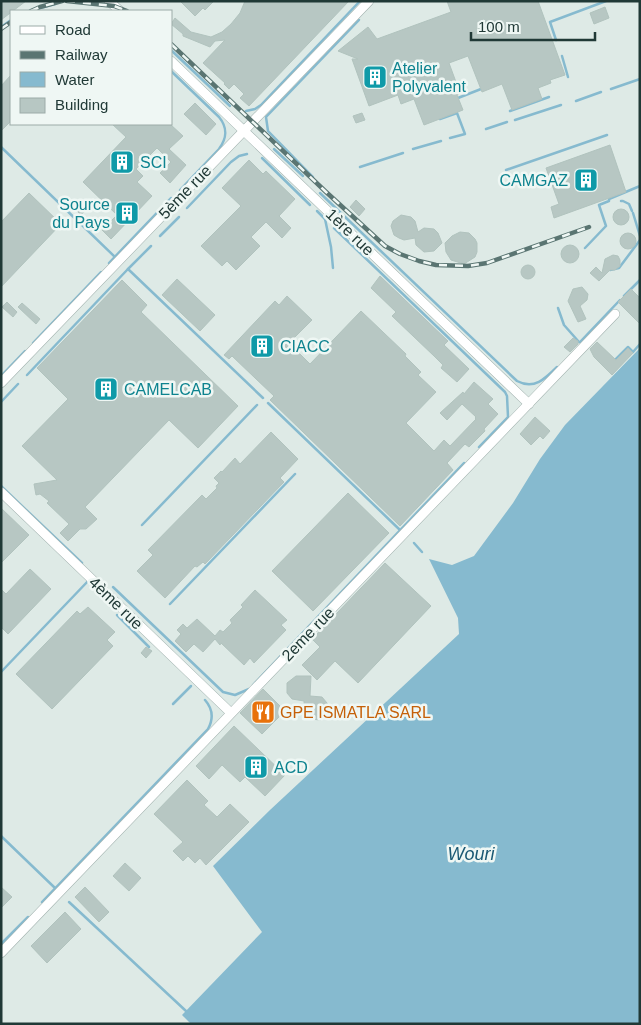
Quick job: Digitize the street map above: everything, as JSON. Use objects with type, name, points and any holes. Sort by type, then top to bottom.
[{"type":"street","points":[[109,1],[119,10]]},
{"type":"street","name":"5ème rue","points":[[1,383],[369,1]]},
{"type":"street","name":"1ère rue","points":[[172,62],[529,404]]},
{"type":"street","name":"2eme rue","points":[[1,953],[615,314]]},
{"type":"street","name":"4ème rue","points":[[1,492],[232,713]]},
{"type":"water","name":"Wouri","points":[[640,348],[640,1024],[191,1024],[182,1015],[262,932],[213,866],[270,810],[459,634],[458,618],[429,559],[452,565],[474,556],[513,503],[540,459],[565,425]]},
{"type":"building","points":[[1,1],[26,1],[14,10],[10,10],[10,13],[1,20]]},
{"type":"building","points":[[180,1],[214,1],[195,16]]},
{"type":"building","points":[[245,1],[349,1],[249,106],[240,98],[244,94],[234,84],[229,89],[203,63],[225,40],[215,41],[210,47],[183,36],[172,25],[175,18],[191,32],[211,37],[222,32],[240,13]]},
{"type":"building","points":[[447,1],[538,1],[565,75],[550,80],[551,83],[538,88],[542,99],[512,110],[502,84],[482,92],[468,56],[449,63],[460,93],[457,95],[463,110],[424,125],[414,99],[401,104],[398,95],[369,106],[352,59],[358,59],[338,51],[368,27],[377,39],[451,12]]},
{"type":"building","points":[[605,7],[609,18],[594,24],[590,13]]},
{"type":"building","points":[[10,76],[10,122],[1,131],[1,86]]},
{"type":"building","points":[[195,103],[216,124],[206,135],[184,114]]},
{"type":"building","points":[[362,113],[365,120],[356,123],[353,116]]},
{"type":"building","name":"SCI","points":[[113,125],[171,125],[183,136],[169,149],[186,165],[170,183],[160,173],[171,162],[157,148],[136,169],[143,176],[137,182],[152,196],[111,239],[102,230],[117,215],[83,182],[126,137]]},
{"type":"building","name":"CAMGAZ","points":[[610,145],[626,192],[554,218],[551,207],[559,204],[546,168]]},
{"type":"building","points":[[249,160],[263,174],[266,171],[295,199],[279,216],[291,228],[282,238],[266,222],[251,237],[260,246],[236,270],[227,261],[222,266],[201,246],[241,206],[222,188]]},
{"type":"building","points":[[29,193],[61,224],[1,287],[1,222]]},
{"type":"building","points":[[356,200],[365,209],[359,216],[350,207]]},
{"type":"building","points":[[79,202],[86,209],[81,215],[74,208]]},
{"type":"building","points":[[621,209],[627,211],[629,217],[627,223],[621,225],[615,223],[613,217],[615,211]]},
{"type":"building","points":[[401,215],[411,217],[415,221],[418,232],[424,228],[434,229],[442,243],[434,251],[424,252],[416,245],[415,238],[404,240],[394,235],[391,226],[393,221]]},
{"type":"building","points":[[460,232],[469,233],[477,243],[475,257],[464,264],[451,260],[446,252],[445,243],[452,236]]},
{"type":"building","points":[[628,233],[634,235],[636,241],[634,247],[628,249],[622,247],[620,241],[622,235]]},
{"type":"building","points":[[570,245],[576,248],[579,254],[576,260],[570,263],[564,260],[561,254],[564,248]]},
{"type":"building","points":[[613,255],[618,256],[620,266],[615,270],[610,270],[599,281],[590,273],[596,267],[602,273],[605,259]]},
{"type":"building","points":[[525,265],[531,265],[535,272],[531,279],[525,279],[521,275],[521,269]]},
{"type":"building","points":[[380,276],[448,341],[444,345],[469,369],[457,382],[441,368],[443,365],[392,316],[396,312],[371,288]]},
{"type":"building","points":[[177,279],[215,315],[200,331],[162,295]]},
{"type":"building","points":[[122,280],[147,305],[141,312],[238,406],[198,448],[169,420],[85,507],[97,519],[86,529],[80,529],[68,541],[60,533],[69,524],[47,503],[49,501],[40,494],[36,495],[34,484],[57,480],[22,446],[68,399],[37,368]]},
{"type":"building","points":[[582,287],[588,294],[587,300],[580,306],[586,319],[578,322],[568,301],[573,289]]},
{"type":"building","points":[[631,289],[640,298],[640,324],[618,302]]},
{"type":"building","points":[[287,296],[312,320],[290,342],[310,364],[361,311],[406,354],[405,356],[421,372],[418,375],[436,392],[406,423],[434,451],[444,440],[450,446],[476,419],[462,404],[447,420],[440,413],[463,392],[464,394],[474,382],[493,399],[488,404],[498,414],[469,447],[465,444],[447,463],[453,470],[400,526],[270,400],[274,396],[232,356],[229,359],[224,355],[275,301],[279,305]]},
{"type":"building","points":[[7,302],[17,312],[13,317],[2,307]]},
{"type":"building","points":[[22,303],[40,319],[36,324],[18,307]]},
{"type":"building","points":[[573,338],[578,341],[578,344],[570,352],[564,347]]},
{"type":"building","points":[[597,342],[616,360],[628,348],[633,353],[612,375],[594,357],[590,349]]},
{"type":"building","points":[[535,417],[550,431],[543,439],[540,436],[531,445],[520,434]]},
{"type":"building","points":[[271,432],[298,459],[280,478],[284,482],[205,564],[203,562],[197,567],[195,566],[165,598],[137,571],[153,555],[148,550],[202,495],[206,499],[217,488],[216,486],[219,483],[214,478],[221,471],[235,458],[240,464]]},
{"type":"building","points":[[348,493],[389,533],[313,611],[272,571]]},
{"type":"building","points":[[1,508],[29,535],[1,563]]},
{"type":"building","points":[[385,563],[431,606],[358,683],[335,661],[317,680],[302,665],[320,647],[312,639]]},
{"type":"building","points":[[30,569],[51,589],[8,634],[1,627],[1,589],[6,594]]},
{"type":"building","points":[[255,590],[287,620],[281,625],[286,630],[254,663],[250,658],[244,665],[215,639],[203,652],[194,644],[186,652],[175,641],[181,634],[177,630],[183,624],[187,628],[197,619],[215,636],[220,630],[223,632],[232,623],[230,620],[243,607],[241,605]]},
{"type":"building","points":[[88,607],[115,632],[107,640],[113,646],[52,709],[16,674],[77,611],[80,614]]},
{"type":"building","points":[[146,647],[152,651],[146,658],[141,653]]},
{"type":"building","points":[[296,676],[311,676],[310,696],[322,697],[327,703],[329,707],[327,715],[321,720],[310,719],[305,714],[304,701],[292,699],[287,693],[287,683]]},
{"type":"building","name":"GPE ISMATLA SARL","points":[[263,689],[285,711],[262,734],[240,713]]},
{"type":"building","name":"ACD","points":[[234,726],[285,775],[265,796],[245,777],[240,782],[222,765],[209,779],[196,766]]},
{"type":"building","points":[[187,780],[208,801],[204,805],[217,817],[230,804],[249,822],[206,865],[200,858],[195,863],[188,856],[183,861],[173,851],[183,842],[154,814]]},
{"type":"building","points":[[125,863],[141,878],[129,891],[113,876]]},
{"type":"building","points":[[1,887],[12,897],[1,908]]},
{"type":"building","points":[[85,887],[109,912],[99,922],[75,897]]},
{"type":"building","points":[[65,912],[81,929],[47,963],[31,946]]},
{"type":"waterway","points":[[33,10],[55,4],[56,1]]},
{"type":"waterway","points":[[246,111],[261,105],[360,1]]},
{"type":"waterway","points":[[556,40],[550,22],[606,1]]},
{"type":"waterway","points":[[313,177],[268,131],[266,117],[359,20]]},
{"type":"waterway","points":[[1,27],[10,21]]},
{"type":"waterway","points":[[172,51],[230,106]]},
{"type":"waterway","points":[[562,56],[568,77]]},
{"type":"waterway","points":[[172,72],[219,117],[225,129],[224,141],[219,149],[180,190]]},
{"type":"waterway","points":[[611,89],[640,79]]},
{"type":"waterway","points":[[458,98],[481,89]]},
{"type":"waterway","points":[[576,101],[601,92]]},
{"type":"waterway","points":[[510,111],[549,97]]},
{"type":"waterway","points":[[515,120],[561,105]]},
{"type":"waterway","points":[[440,119],[457,113],[465,134],[450,138]]},
{"type":"waterway","points":[[486,129],[507,122]]},
{"type":"waterway","points":[[506,170],[607,135]]},
{"type":"waterway","points":[[413,149],[441,141]]},
{"type":"waterway","points":[[1,147],[115,257]]},
{"type":"waterway","points":[[274,149],[303,176]]},
{"type":"waterway","points":[[360,167],[403,153]]},
{"type":"waterway","points":[[231,162],[239,156],[247,154]]},
{"type":"waterway","points":[[262,158],[310,205]]},
{"type":"waterway","points":[[187,208],[230,163]]},
{"type":"waterway","points":[[585,248],[606,226],[599,205],[640,186]]},
{"type":"waterway","points":[[320,193],[517,381],[534,384],[544,379],[557,367]]},
{"type":"waterway","points":[[109,263],[171,198]]},
{"type":"waterway","points":[[621,201],[629,204],[632,211]]},
{"type":"waterway","points":[[317,211],[325,219]]},
{"type":"waterway","points":[[633,213],[640,236]]},
{"type":"waterway","points":[[160,236],[179,217]]},
{"type":"waterway","points":[[325,219],[333,268]]},
{"type":"waterway","points":[[334,228],[505,392],[507,396],[508,417],[479,447]]},
{"type":"waterway","points":[[610,270],[619,268],[640,240]]},
{"type":"waterway","points":[[151,246],[128,269],[263,398]]},
{"type":"waterway","points":[[27,375],[128,269]]},
{"type":"waterway","points":[[33,343],[101,272]]},
{"type":"waterway","points":[[624,296],[640,280]]},
{"type":"waterway","points":[[580,342],[620,300]]},
{"type":"waterway","points":[[558,308],[564,325],[579,342]]},
{"type":"waterway","points":[[615,360],[628,347],[633,352],[640,344]]},
{"type":"waterway","points":[[1,376],[25,351]]},
{"type":"waterway","points":[[1,402],[18,384]]},
{"type":"waterway","points":[[268,403],[400,530]]},
{"type":"waterway","points":[[142,525],[257,405]]},
{"type":"waterway","points":[[253,685],[464,463]]},
{"type":"waterway","points":[[170,604],[295,474]]},
{"type":"waterway","points":[[1,486],[82,563]]},
{"type":"waterway","points":[[414,543],[422,552]]},
{"type":"waterway","points":[[1,672],[89,580]]},
{"type":"waterway","points":[[113,587],[223,692],[235,695],[249,689]]},
{"type":"waterway","points":[[117,615],[149,647]]},
{"type":"waterway","points":[[173,704],[191,686]]},
{"type":"waterway","points":[[42,902],[208,729],[212,714],[205,700]]},
{"type":"waterway","points":[[1,836],[55,888]]},
{"type":"waterway","points":[[69,902],[186,1011]]},
{"type":"waterway","points":[[1,944],[28,917]]},
{"type":"railway","points":[[33,10],[62,1]]},
{"type":"railway","points":[[67,1],[114,6],[124,10]]},
{"type":"railway","points":[[1,29],[10,23]]},
{"type":"railway","points":[[172,45],[325,191],[385,246],[400,254],[436,265],[468,266],[487,263],[589,227]]},
{"type":"place","name":"Atelier Polyvalent","points":[[375,77]]},
{"type":"place","name":"SCI","points":[[122,162]]},
{"type":"place","name":"CAMGAZ","points":[[586,180]]},
{"type":"place","name":"Source du Pays","points":[[127,213]]},
{"type":"place","name":"CIACC","points":[[262,346]]},
{"type":"place","name":"CAMELCAB","points":[[106,389]]},
{"type":"place","name":"GPE ISMATLA SARL","points":[[263,712]]},
{"type":"place","name":"ACD","points":[[256,767]]}]
